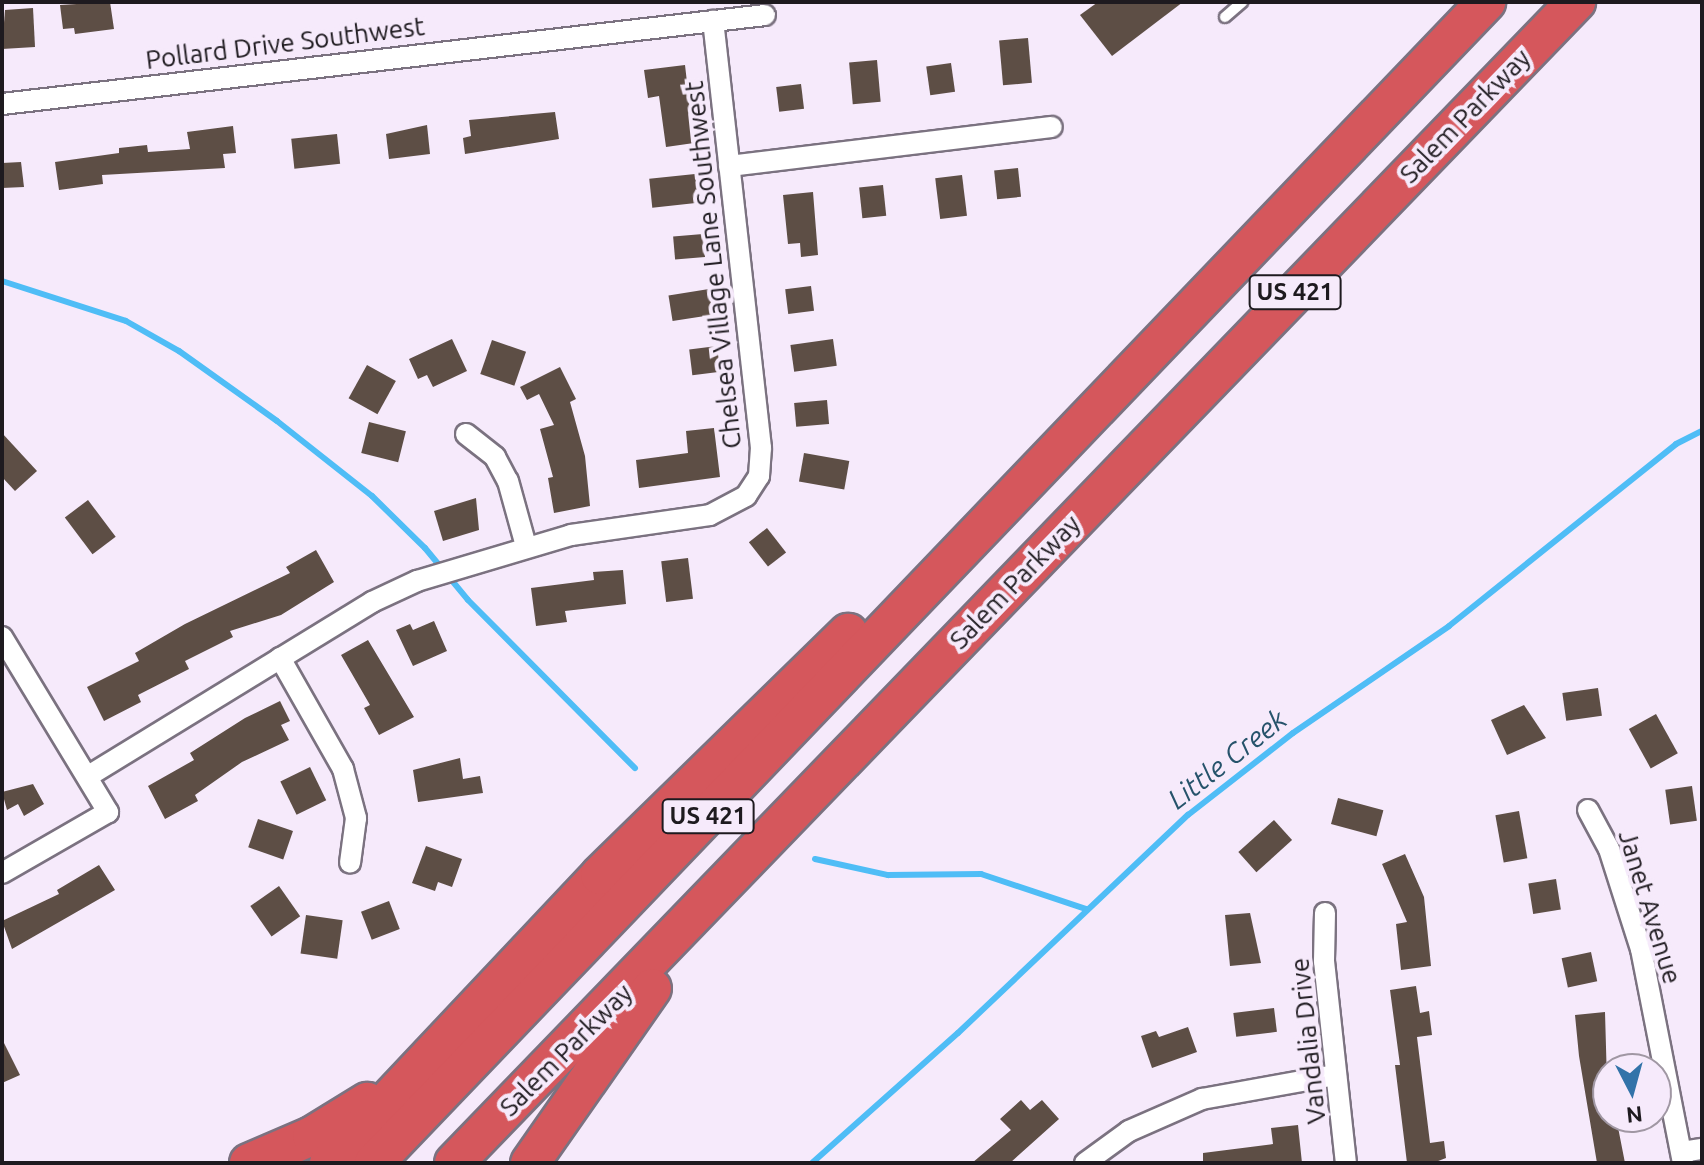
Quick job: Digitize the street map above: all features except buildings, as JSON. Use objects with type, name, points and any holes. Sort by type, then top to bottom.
[{"type":"highway","name":"US 421","points":[[374,1163],[1039,465],[1486,2]]},
{"type":"highway","name":"Salem Parkway","points":[[454,1163],[685,929],[1576,2]]},
{"type":"highway","points":[[329,1163],[414,1067],[715,760],[981,504],[1039,465]]},
{"type":"highway","points":[[530,1163],[651,991],[685,929]]},
{"type":"highway","points":[[249,1163],[324,1130],[414,1067]]},
{"type":"street","name":"Pollard Drive Southwest","points":[[2,104],[765,15]]},
{"type":"street","name":"Chelsea Village Lane Southwest","points":[[90,775],[280,658],[406,586],[526,546],[710,515],[746,496],[759,476],[761,448],[713,21]]},
{"type":"street","points":[[729,166],[1052,127]]},
{"type":"street","points":[[466,434],[501,469],[526,546]]},
{"type":"street","points":[[2,637],[90,775],[108,812],[2,873]]},
{"type":"street","points":[[280,658],[343,769],[356,818],[350,863]]},
{"type":"street","name":"Janet Avenue","points":[[1588,810],[1609,849],[1641,949],[1689,1155]]},
{"type":"street","name":"Vandalia Drive","points":[[1325,913],[1324,961],[1346,1163]]},
{"type":"street","points":[[1085,1163],[1129,1131],[1202,1099],[1336,1075]]},
{"type":"lane","points":[[1225,17],[1242,2]]},
{"type":"waterway","points":[[2,281],[126,321],[179,351],[277,421],[372,496],[425,548],[468,600],[635,768]]},
{"type":"waterway","name":"Little Creek","points":[[812,1163],[958,1033],[1188,815],[1293,733],[1449,626],[1676,444],[1702,431]]},
{"type":"waterway","points":[[815,859],[888,875],[981,874],[1086,909]]}]
